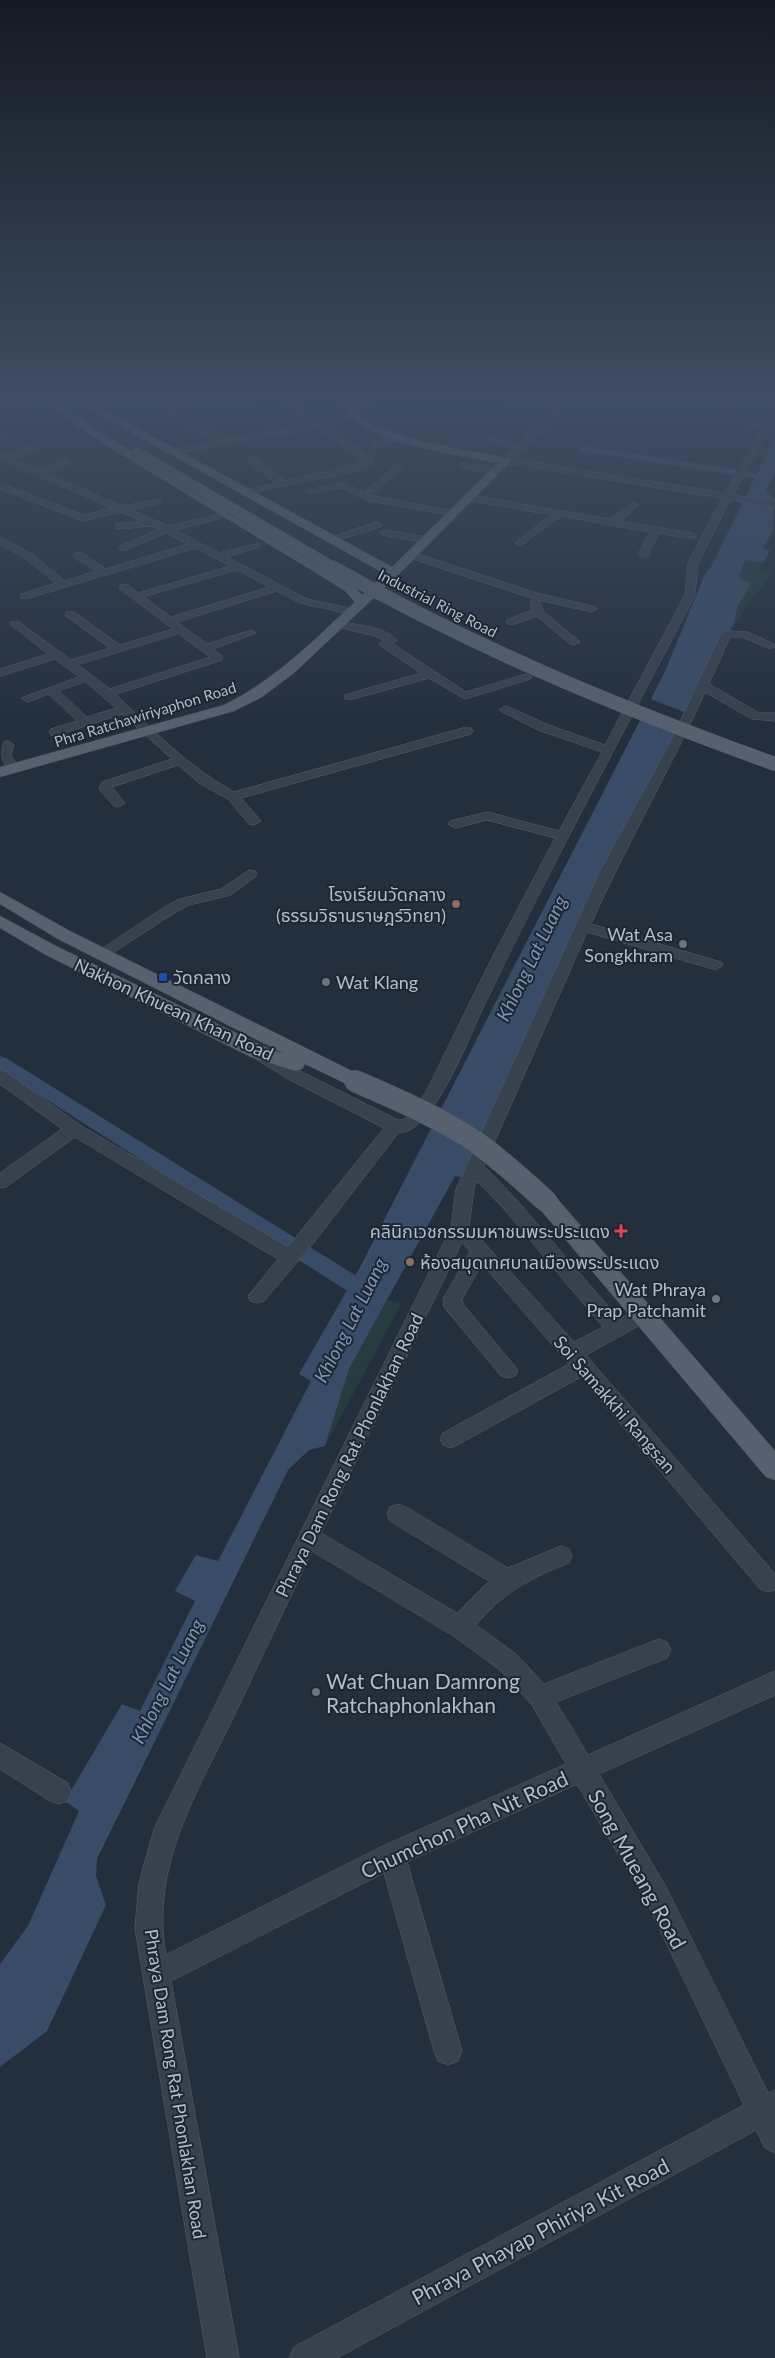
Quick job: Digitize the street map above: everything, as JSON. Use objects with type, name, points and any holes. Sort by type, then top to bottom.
[{"type":"main road","name":"Industrial Ring Road","points":[[213,506],[348,587],[361,601]]},
{"type":"main road","name":"Industrial Ring Road","points":[[235,506],[343,572],[439,624],[523,664],[603,698],[775,764]]},
{"type":"main road","name":"Industrial Ring Road","points":[[245,506],[402,592],[486,633],[679,716],[775,752]]},
{"type":"main road","name":"Industrial Ring Road","points":[[271,506],[393,573]]},
{"type":"main road","name":"Phra Ratchawiriyaphon Road","points":[[6,771],[229,708],[257,694],[289,670],[393,573],[461,506]]},
{"type":"main road","points":[[362,556],[381,559],[419,547]]},
{"type":"main road","points":[[315,567],[340,581],[360,584],[375,579],[380,571],[375,564]]},
{"type":"main road","name":"Nakhon Khuean Khan Road","points":[[0,897],[101,954],[356,1081],[404,1102],[464,1134],[494,1156],[547,1202],[775,1469]]},
{"type":"main road","name":"Nakhon Khuean Khan Road","points":[[0,921],[52,951],[258,1052],[356,1081]]},
{"type":"street","points":[[52,506],[83,518],[140,506]]},
{"type":"street","points":[[117,506],[167,529],[304,601],[350,612]]},
{"type":"street","points":[[413,506],[453,514]]},
{"type":"street","points":[[514,506],[692,536]]},
{"type":"street","points":[[613,523],[633,506]]},
{"type":"street","points":[[258,1052],[294,1075],[395,1126],[404,1127],[410,1124],[433,1095],[496,964],[690,595],[693,563],[724,506]]},
{"type":"street","points":[[123,548],[167,529],[226,514]]},
{"type":"street","points":[[520,543],[558,514]]},
{"type":"street","points":[[119,526],[133,526],[152,522]]},
{"type":"street","points":[[331,539],[377,525]]},
{"type":"street","points":[[645,555],[645,550],[656,530]]},
{"type":"street","points":[[385,533],[534,596],[592,609]]},
{"type":"street","points":[[0,540],[28,556],[63,584]]},
{"type":"street","points":[[25,596],[196,545]]},
{"type":"street","points":[[218,556],[256,545]]},
{"type":"street","points":[[78,555],[104,572]]},
{"type":"street","points":[[138,596],[238,567]]},
{"type":"street","points":[[108,693],[218,658],[124,587]]},
{"type":"street","points":[[169,621],[278,588]]},
{"type":"street","points":[[534,596],[538,612],[574,642]]},
{"type":"street","points":[[511,622],[538,612]]},
{"type":"street","points":[[70,614],[118,650]]},
{"type":"street","points":[[15,624],[58,654],[108,693],[147,732],[203,780],[233,796],[254,821]]},
{"type":"street","points":[[337,624],[380,633],[392,640],[385,644],[428,674],[465,696],[526,677]]},
{"type":"street","points":[[70,664],[181,630]]},
{"type":"street","points":[[206,648],[251,633]]},
{"type":"street","name":"Phraya Dam Rong Rat Phonlakhan Road","points":[[223,2358],[148,1928],[152,1883],[167,1829],[460,1228],[465,1189],[476,1169],[608,869],[674,747],[726,634],[744,634],[772,647]]},
{"type":"street","points":[[0,673],[58,654]]},
{"type":"street","points":[[349,697],[428,674]]},
{"type":"street","points":[[27,698],[87,678]]},
{"type":"street","points":[[702,685],[756,716],[775,717]]},
{"type":"street","points":[[51,690],[86,723]]},
{"type":"street","points":[[55,732],[124,709]]},
{"type":"street","points":[[505,710],[542,727],[609,750]]},
{"type":"street","points":[[233,796],[467,731]]},
{"type":"street","points":[[6,771],[4,751],[8,745]]},
{"type":"street","points":[[119,803],[105,789],[107,785],[179,761]]},
{"type":"street","points":[[455,824],[487,816],[562,836]]},
{"type":"street","points":[[101,954],[185,902],[212,897],[226,892],[250,874]]},
{"type":"street","points":[[583,926],[716,964]]},
{"type":"street","points":[[0,1076],[74,1129],[292,1254]]},
{"type":"street","points":[[257,1296],[309,1236],[395,1126]]},
{"type":"street","points":[[0,1182],[74,1129]]},
{"type":"street","points":[[476,1169],[510,1204],[616,1329]]},
{"type":"street","name":"Soi Samakkhi Rangsan","points":[[460,1228],[577,1359],[768,1582]]},
{"type":"street","points":[[480,1251],[452,1299],[454,1307],[508,1370]]},
{"type":"street","points":[[450,1439],[577,1359],[616,1329],[644,1314]]},
{"type":"street","points":[[398,1514],[507,1580]]},
{"type":"street","name":"Song Mueang Road","points":[[308,1537],[460,1627],[508,1662],[540,1697],[657,1896],[768,2107],[775,2138]]},
{"type":"street","points":[[460,1627],[481,1602],[507,1580],[529,1568],[561,1556]]},
{"type":"street","points":[[540,1697],[659,1650]]},
{"type":"street","name":"Chumchon Pha Nit Road","points":[[157,1974],[392,1855],[775,1683]]},
{"type":"street","points":[[0,1755],[59,1792]]},
{"type":"street","points":[[392,1855],[448,2051]]},
{"type":"street","name":"Phraya Phayap Phiriya Kit Road","points":[[305,2358],[768,2107]]},
{"type":"green space","points":[[745,560],[763,563],[760,569],[772,572],[733,626],[738,606],[751,584],[739,578]]},
{"type":"green space","points":[[387,1300],[402,1303],[325,1446],[349,1369]]},
{"type":"water","name":"Khlong Lat Luang","points":[[741,506],[774,506],[774,529],[763,548],[770,551],[763,563],[745,560],[739,578],[751,584],[738,606],[733,626],[713,654],[463,1178],[455,1176],[349,1369],[325,1446],[309,1450],[288,1470],[97,1859],[96,1876],[106,1905],[47,2031],[0,2067],[0,1964],[28,1926],[79,1811],[65,1801],[122,1704],[140,1711],[195,1601],[175,1591],[196,1555],[218,1561],[311,1381],[299,1374],[357,1273],[633,734],[666,669],[705,574],[711,567]]},
{"type":"pier","points":[[648,698],[687,713],[677,735],[638,719]]},
{"type":"waterway","name":"Khlong Lat Luang","points":[[0,1062],[364,1291]]},
{"type":"place","name":"โรงเรียนวัดกลาง (ธรรมวิธานราษฎร์วิทยา)","points":[[456,904]]},
{"type":"place","name":"Wat Asa Songkhram","points":[[683,944]]},
{"type":"place","name":"วัดกลาง","points":[[163,977]]},
{"type":"place","name":"Wat Klang","points":[[326,982]]},
{"type":"place","name":"คลินิกเวชกรรมมหาชนพระประแดง","points":[[621,1231]]},
{"type":"place","name":"ห้องสมุดเทศบาลเมืองพระประแดง","points":[[410,1262]]},
{"type":"place","name":"Wat Phraya Prap Patchamit","points":[[716,1299]]},
{"type":"place","name":"Wat Chuan Damrong Ratchaphonlakhan","points":[[316,1692]]}]
